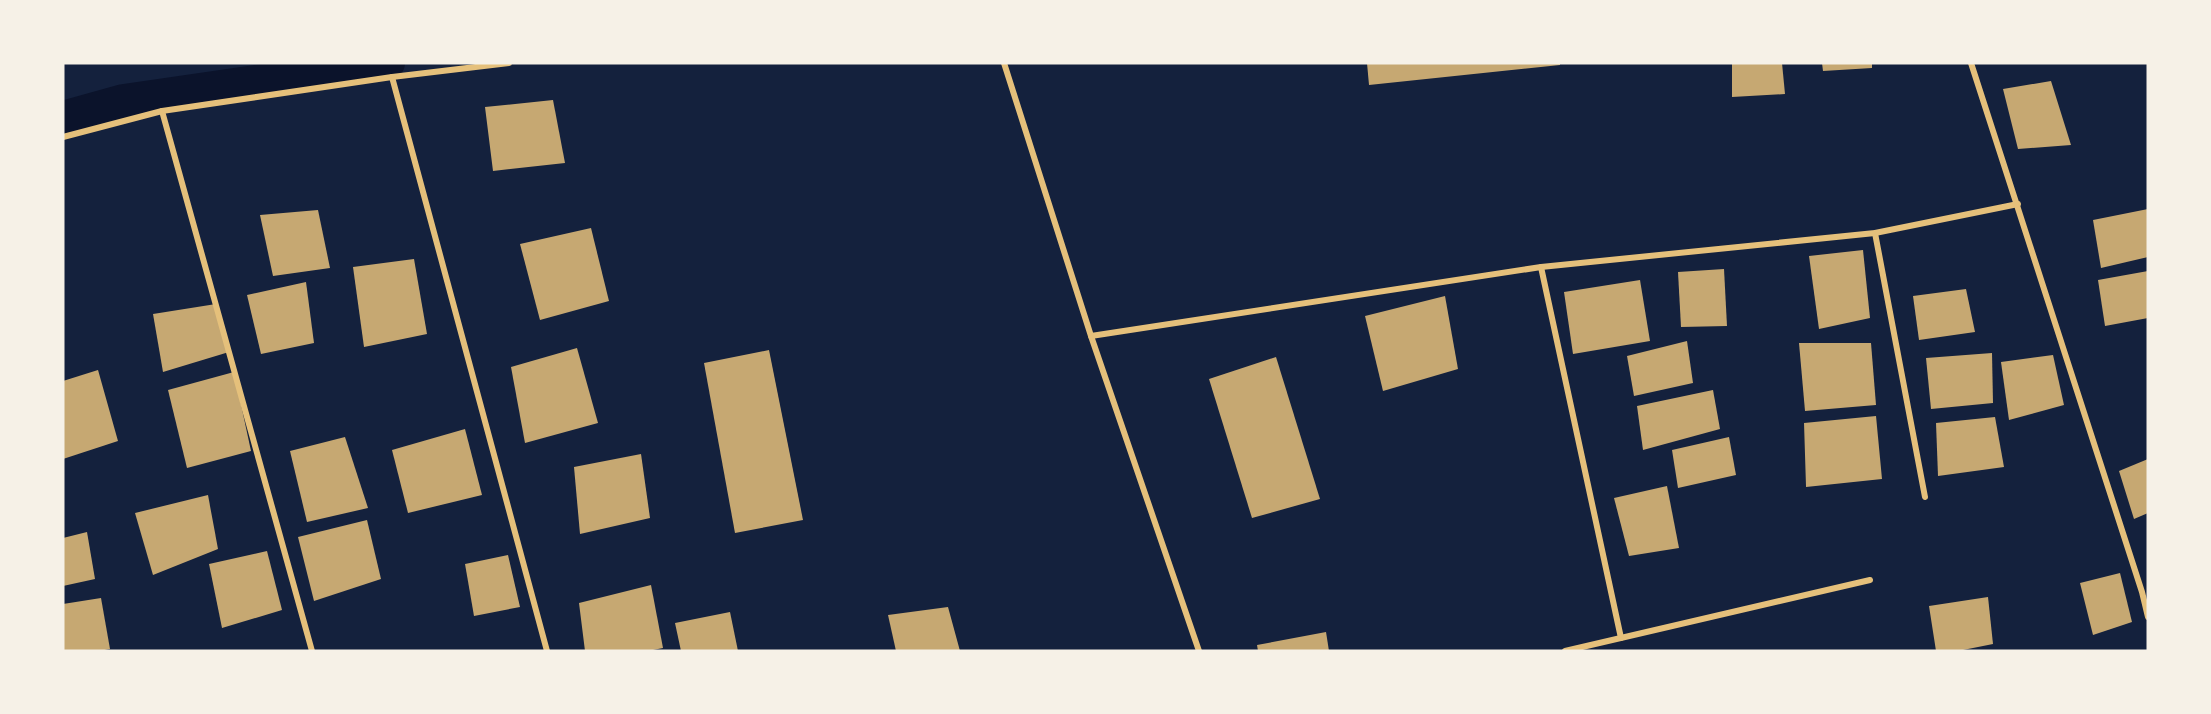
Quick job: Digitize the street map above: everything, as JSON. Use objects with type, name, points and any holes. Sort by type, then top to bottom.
[{"type":"street","points":[[63,137],[162,111],[392,77],[509,63]]},
{"type":"street","points":[[1004,63],[1090,336],[1199,651]]},
{"type":"street","points":[[1971,63],[2145,591],[2148,617]]},
{"type":"street","points":[[392,77],[547,651]]},
{"type":"street","points":[[162,111],[312,651]]},
{"type":"street","points":[[1090,336],[1541,267],[1875,233],[2018,204]]},
{"type":"street","points":[[1875,233],[1925,497]]},
{"type":"street","points":[[1541,267],[1621,638]]},
{"type":"street","points":[[1565,651],[1870,580]]},
{"type":"building","points":[[1367,63],[1560,63],[1560,65],[1369,85]]},
{"type":"building","points":[[1732,63],[1782,63],[1785,94],[1732,97]]},
{"type":"building","points":[[1822,63],[1872,63],[1872,68],[1823,71]]},
{"type":"building","points":[[2051,81],[2071,145],[2018,149],[2003,89]]},
{"type":"building","points":[[553,100],[565,163],[493,171],[485,107]]},
{"type":"building","points":[[2148,209],[2148,257],[2101,268],[2093,220]]},
{"type":"building","points":[[318,210],[330,268],[273,276],[260,215]]},
{"type":"building","points":[[591,228],[609,301],[540,320],[520,244]]},
{"type":"building","points":[[1863,250],[1870,318],[1819,329],[1809,256]]},
{"type":"building","points":[[414,259],[427,334],[364,347],[353,267]]},
{"type":"building","points":[[1724,269],[1727,326],[1681,327],[1678,272]]},
{"type":"building","points":[[2148,271],[2148,318],[2105,326],[2098,280]]},
{"type":"building","points":[[1640,280],[1650,341],[1573,354],[1564,292]]},
{"type":"building","points":[[306,282],[314,343],[261,354],[247,295]]},
{"type":"building","points":[[1966,289],[1975,332],[1919,340],[1913,296]]},
{"type":"building","points":[[1445,296],[1458,369],[1383,391],[1365,316]]},
{"type":"building","points":[[216,304],[229,352],[163,372],[153,314]]},
{"type":"building","points":[[1687,341],[1693,383],[1634,396],[1627,356]]},
{"type":"building","points":[[1799,343],[1871,343],[1876,405],[1805,411]]},
{"type":"building","points":[[577,348],[598,423],[525,443],[511,367]]},
{"type":"building","points":[[769,350],[803,520],[735,533],[704,363]]},
{"type":"building","points":[[1992,353],[1993,403],[1931,409],[1926,358]]},
{"type":"building","points":[[2053,355],[2064,405],[2009,420],[2001,362]]},
{"type":"building","points":[[1276,357],[1320,499],[1252,518],[1209,379]]},
{"type":"building","points":[[98,370],[118,441],[63,459],[63,381]]},
{"type":"building","points":[[234,372],[251,451],[187,468],[168,390]]},
{"type":"building","points":[[1713,390],[1720,429],[1643,450],[1637,406]]},
{"type":"building","points":[[1876,416],[1882,479],[1806,487],[1804,423]]},
{"type":"building","points":[[1995,417],[2004,467],[1938,476],[1936,423]]},
{"type":"building","points":[[465,429],[482,495],[408,513],[392,450]]},
{"type":"building","points":[[345,437],[368,508],[307,522],[290,451]]},
{"type":"building","points":[[1729,437],[1736,475],[1678,488],[1672,450]]},
{"type":"building","points":[[641,454],[650,518],[580,534],[574,467]]},
{"type":"building","points":[[2148,459],[2148,513],[2134,519],[2119,471]]},
{"type":"building","points":[[1667,486],[1679,548],[1629,556],[1614,498]]},
{"type":"building","points":[[208,495],[218,549],[153,575],[135,513]]},
{"type":"building","points":[[367,520],[381,579],[314,601],[298,537]]},
{"type":"building","points":[[87,532],[95,579],[63,586],[63,538]]},
{"type":"building","points":[[267,551],[282,610],[222,628],[209,564]]},
{"type":"building","points":[[508,555],[520,607],[474,616],[465,564]]},
{"type":"building","points":[[2120,573],[2132,622],[2093,635],[2080,583]]},
{"type":"building","points":[[651,585],[663,648],[648,651],[585,651],[579,603]]},
{"type":"building","points":[[1988,597],[1993,644],[1958,651],[1936,651],[1929,606]]},
{"type":"building","points":[[101,598],[110,649],[63,651],[63,604]]},
{"type":"building","points":[[948,607],[960,651],[896,651],[888,615]]},
{"type":"building","points":[[730,612],[738,651],[681,651],[675,623]]},
{"type":"building","points":[[1326,632],[1329,651],[1258,651],[1257,645]]},
{"type":"waterway","points":[[63,118],[124,101],[388,63]]}]
